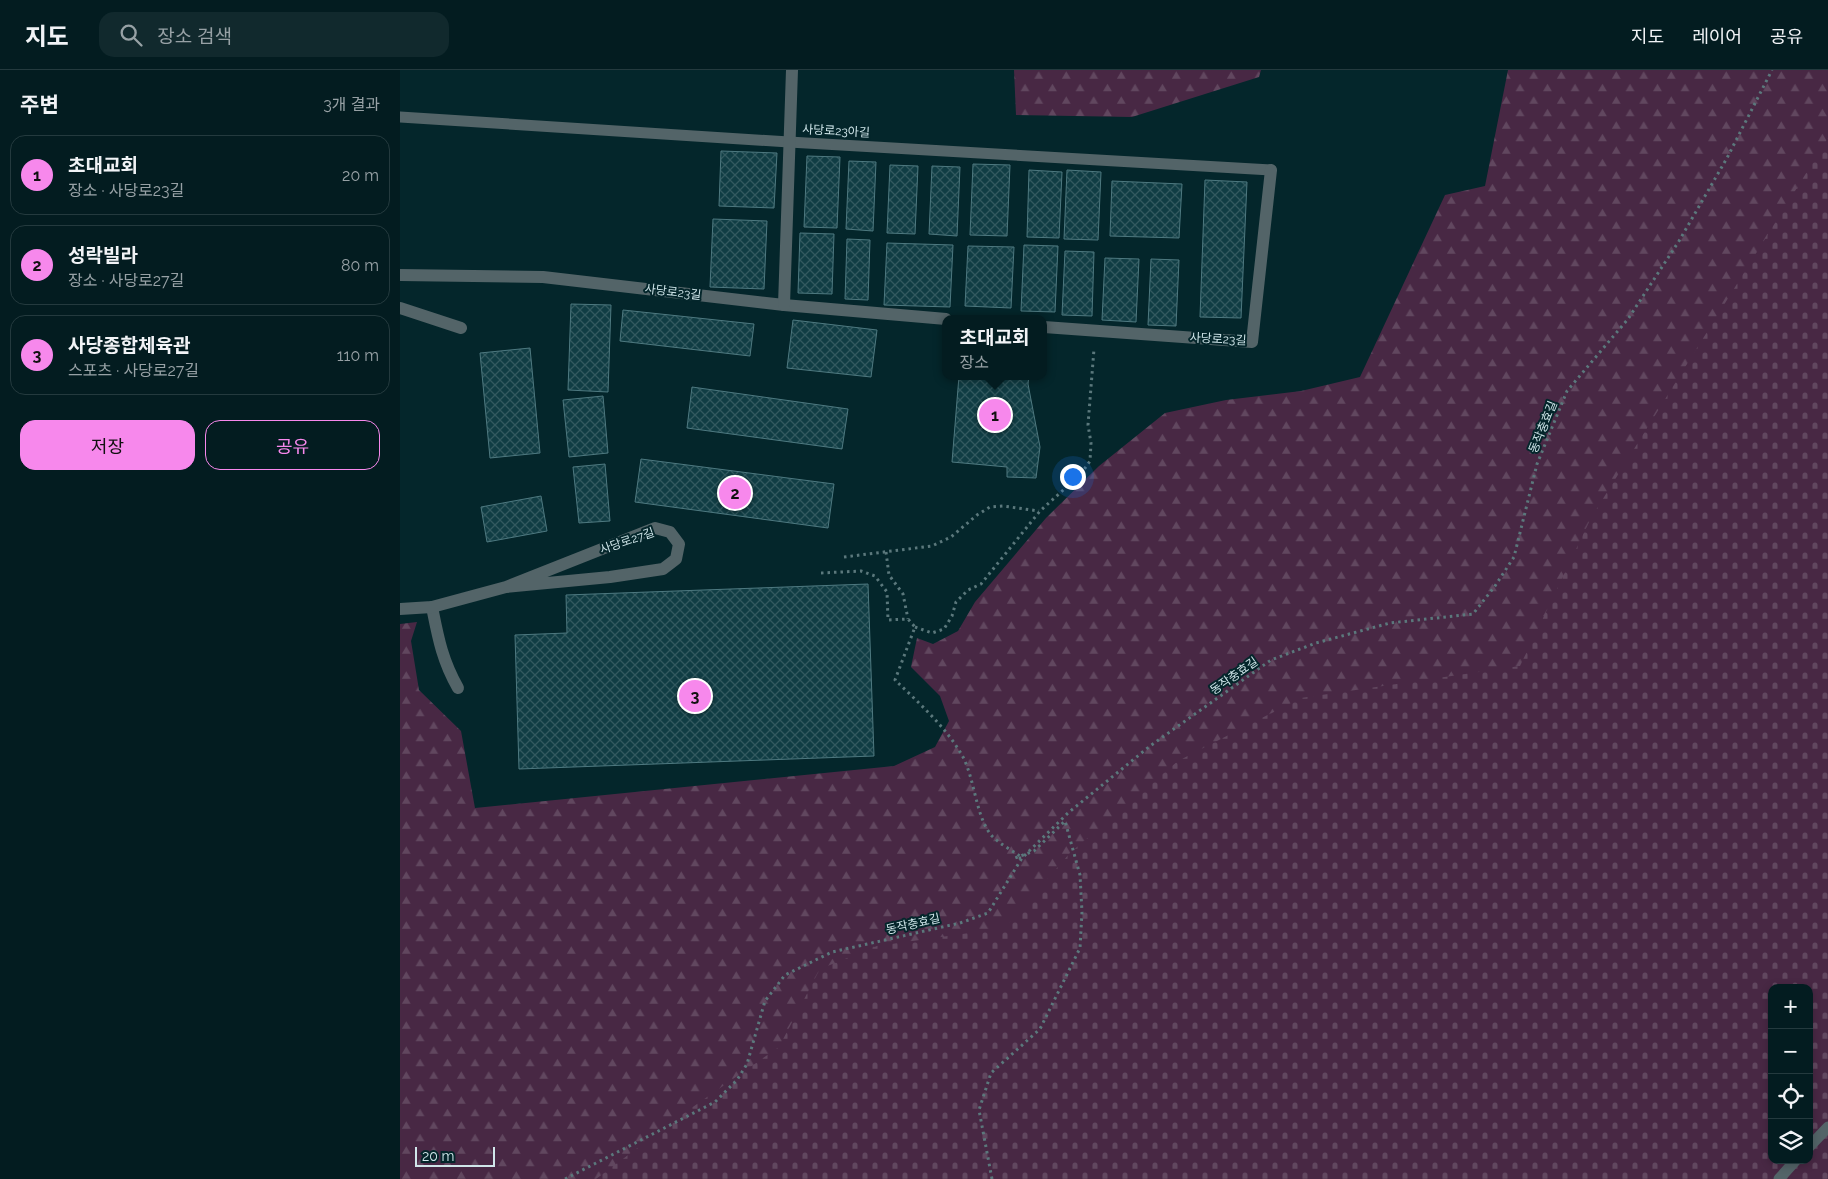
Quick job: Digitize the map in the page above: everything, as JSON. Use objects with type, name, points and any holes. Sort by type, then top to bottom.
[{"type":"street","points":[[784,305],[792,70]]},
{"type":"street","name":"사당로23길","points":[[1047,327],[1252,342],[1270,170]]},
{"type":"street","name":"사당로23길","points":[[400,276],[543,277],[784,305],[942,320]]},
{"type":"street","points":[[400,308],[461,328]]},
{"type":"street","name":"사당로27길","points":[[400,609],[432,607],[506,587],[655,528],[670,532],[679,544],[676,558],[663,569],[610,577],[506,587]]},
{"type":"street","points":[[432,607],[439,642],[448,670],[458,688]]},
{"type":"lane","name":"사당로23아길","points":[[400,117],[1270,170]]},
{"type":"lane","points":[[1813,1143],[1828,1128]]},
{"type":"lane","points":[[1779,1179],[1792,1164]]},
{"type":"path","name":"동작충효길","points":[[565,1179],[715,1102],[737,1080],[747,1064],[765,1001],[785,974],[832,952],[960,923],[988,914],[1022,858],[1068,813],[1150,746],[1271,660],[1316,643],[1390,622],[1473,614],[1495,586],[1514,557],[1537,464],[1567,391],[1628,319],[1679,241],[1728,158],[1772,70]]},
{"type":"path","points":[[886,552],[890,575],[902,594],[908,619],[915,627],[932,633],[944,629],[952,616],[956,602],[968,590],[981,584],[1040,511],[1081,474],[1090,461],[1091,443],[1088,426],[1096,330]]},
{"type":"path","points":[[844,557],[932,546],[951,537],[977,514],[990,507],[1003,506],[1040,511]]},
{"type":"path","points":[[821,572],[861,571],[875,576],[887,592],[888,620],[908,619]]},
{"type":"path","points":[[915,627],[895,680],[937,721],[963,758],[977,797],[982,820],[992,836],[1022,858]]},
{"type":"path","points":[[992,1179],[979,1110],[991,1073],[1040,1028],[1080,948],[1082,912],[1080,875],[1065,821],[1034,851],[1015,858],[1022,858]]},
{"type":"green space","points":[[1014,70],[1261,70],[1259,77],[1132,117],[1016,115]]},
{"type":"green space","points":[[1508,70],[1828,70],[1828,1091],[1813,1010],[1813,984],[1768,984],[1768,1010],[1738,1179],[400,1179],[400,624],[417,622],[411,641],[419,690],[461,731],[475,808],[894,766],[935,747],[949,721],[940,696],[911,667],[917,638],[933,644],[958,631],[975,602],[1046,518],[1099,466],[1165,413],[1226,400],[1301,391],[1360,377],[1445,195],[1485,186]]},
{"type":"green space","points":[[1828,138],[1828,1179],[596,1179],[687,1111],[779,1047],[820,969],[877,946],[1005,928],[1070,853],[1178,761],[1301,698],[1520,666],[1591,518]]},
{"type":"building","points":[[721,151],[777,153],[774,208],[719,206]]},
{"type":"building","points":[[807,156],[840,157],[837,228],[804,227]]},
{"type":"building","points":[[849,161],[876,162],[873,231],[846,229]]},
{"type":"building","points":[[973,164],[1010,165],[1007,236],[970,235]]},
{"type":"building","points":[[890,165],[918,166],[915,234],[887,233]]},
{"type":"building","points":[[932,166],[960,167],[957,236],[929,234]]},
{"type":"building","points":[[1029,170],[1062,172],[1059,238],[1027,237]]},
{"type":"building","points":[[1067,170],[1101,172],[1098,240],[1064,239]]},
{"type":"building","points":[[1205,180],[1247,182],[1241,318],[1200,317]]},
{"type":"building","points":[[1112,181],[1182,184],[1179,238],[1110,236]]},
{"type":"building","points":[[713,219],[767,221],[764,289],[710,287]]},
{"type":"building","points":[[800,233],[834,234],[832,294],[798,293]]},
{"type":"building","points":[[847,239],[870,240],[868,300],[845,299]]},
{"type":"building","points":[[887,243],[953,245],[950,307],[884,305]]},
{"type":"building","points":[[1024,245],[1058,246],[1055,312],[1021,311]]},
{"type":"building","points":[[968,246],[1014,247],[1011,308],[965,306]]},
{"type":"building","points":[[1065,251],[1094,252],[1092,316],[1062,315]]},
{"type":"building","points":[[1105,258],[1139,259],[1136,322],[1102,320]]},
{"type":"building","points":[[1151,259],[1179,260],[1176,326],[1148,325]]},
{"type":"building","points":[[571,304],[611,305],[608,392],[568,390]]},
{"type":"building","points":[[623,310],[754,324],[750,356],[620,341]]},
{"type":"building","points":[[793,320],[877,330],[871,377],[787,368]]},
{"type":"building","points":[[530,348],[540,453],[490,458],[480,353]]},
{"type":"building","points":[[959,380],[1028,380],[1040,447],[1036,478],[1007,477],[1007,467],[952,462]]},
{"type":"building","points":[[692,387],[848,409],[842,449],[687,428]]},
{"type":"building","points":[[603,396],[608,453],[569,457],[563,400]]},
{"type":"building","points":[[641,459],[834,484],[828,528],[635,502]]},
{"type":"building","points":[[605,464],[610,521],[579,523],[573,467]]},
{"type":"building","points":[[541,496],[547,531],[487,542],[481,507]]},
{"type":"building","points":[[868,584],[874,756],[519,769],[515,635],[567,633],[566,595]]},
{"type":"place","name":"초대교회","points":[[995,415]]},
{"type":"place","name":"성락빌라","points":[[735,493]]},
{"type":"place","name":"사당종합체육관","points":[[695,696]]}]
